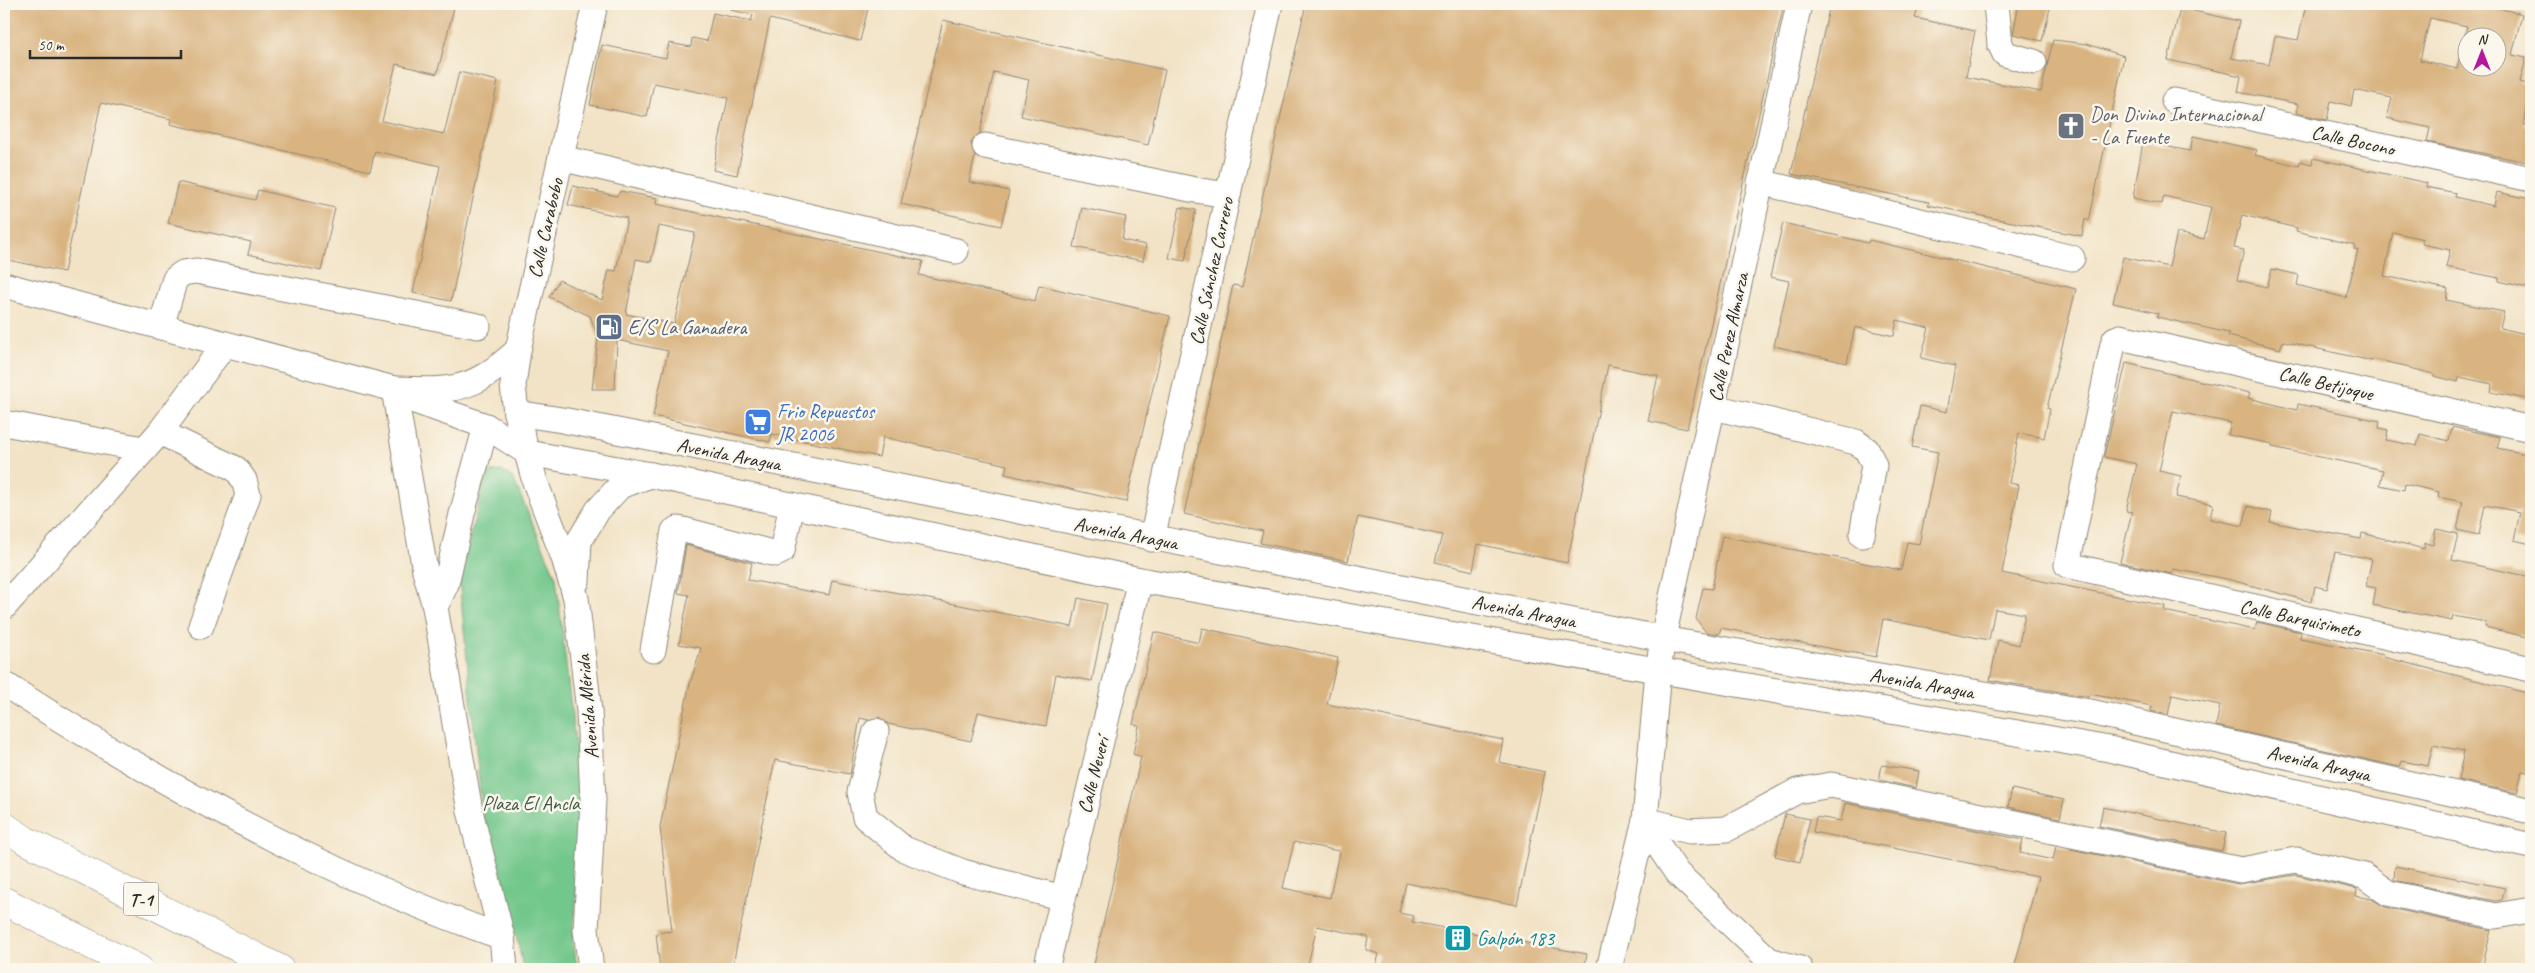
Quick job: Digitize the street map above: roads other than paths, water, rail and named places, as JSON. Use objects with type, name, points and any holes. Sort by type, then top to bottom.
[{"type":"highway","name":"T-1","points":[[4,826],[24,840],[280,969]]},
{"type":"highway","points":[[4,901],[139,969]]},
{"type":"street","name":"Calle Carabobo","points":[[528,453],[516,413],[513,385],[518,350],[595,4]]},
{"type":"street","name":"Calle Sánchez Carrero","points":[[1152,539],[1270,4]]},
{"type":"street","name":"Calle Perez Almarza","points":[[1609,969],[1645,820],[1658,670],[1663,638],[1799,4]]},
{"type":"street","points":[[1996,4],[2000,44],[2005,54],[2034,62]]},
{"type":"street","name":"Calle Bocono","points":[[2174,101],[2531,179]]},
{"type":"street","points":[[985,146],[1195,190],[1228,195]]},
{"type":"street","points":[[560,158],[956,251]]},
{"type":"street","points":[[1760,182],[2072,258]]},
{"type":"street","points":[[161,327],[175,279],[183,273],[196,271],[478,326]]},
{"type":"street","points":[[4,285],[394,389],[442,390],[466,386],[492,373],[518,350]]},
{"type":"street","name":"Calle Betijoque","points":[[2069,568],[2067,565],[2112,344],[2114,339],[2120,337],[2531,429]]},
{"type":"street","points":[[4,607],[151,441],[225,344]]},
{"type":"street","points":[[394,389],[412,400],[486,426],[528,453]]},
{"type":"street","points":[[394,389],[425,571],[435,607],[470,811],[502,937],[506,969]]},
{"type":"street","points":[[1714,406],[1856,442],[1866,450],[1874,465],[1862,535]]},
{"type":"street","points":[[486,426],[516,413]]},
{"type":"street","name":"Avenida Aragua","points":[[516,413],[572,422],[1152,539],[1663,638],[2090,712],[2531,811]]},
{"type":"street","points":[[4,423],[151,441],[236,469],[244,480],[248,495],[201,626]]},
{"type":"street","points":[[435,607],[446,584],[462,514],[486,426]]},
{"type":"street","name":"Avenida Aragua","points":[[528,453],[651,475],[1140,580],[2109,749],[2531,846]]},
{"type":"street","name":"Avenida Mérida","points":[[528,453],[535,482],[564,558],[576,598],[589,711],[593,800],[586,930],[591,969]]},
{"type":"street","points":[[576,598],[579,541],[598,510],[620,486],[651,475]]},
{"type":"street","points":[[653,650],[674,531],[678,529],[684,530],[776,554],[782,551],[792,505]]},
{"type":"street","name":"Calle Barquisimeto","points":[[2069,568],[2531,669]]},
{"type":"street","name":"Calle Neverí","points":[[1046,969],[1140,580]]},
{"type":"street","points":[[4,684],[190,795],[292,847],[445,917],[502,937]]},
{"type":"street","points":[[876,731],[860,792],[865,817],[904,850],[962,872],[1063,898]]},
{"type":"street","points":[[1645,820],[1690,832],[1727,829],[1797,791],[1832,785],[2241,870],[2296,860],[2364,876],[2388,892],[2495,916],[2531,910]]},
{"type":"street","points":[[1645,820],[1677,873],[1769,960],[1800,969]]},
{"type":"place","name":"Don Divino Internacional - La Fuente","points":[[2071,126]]},
{"type":"place","name":"E/S La Ganadera","points":[[609,327]]},
{"type":"place","name":"Frio Repuestos JR 2006","points":[[758,422]]},
{"type":"place","name":"Galpón 183","points":[[1458,938]]},
{"type":"park label","name":"Plaza El Ancla","points":[[531,803]]}]
